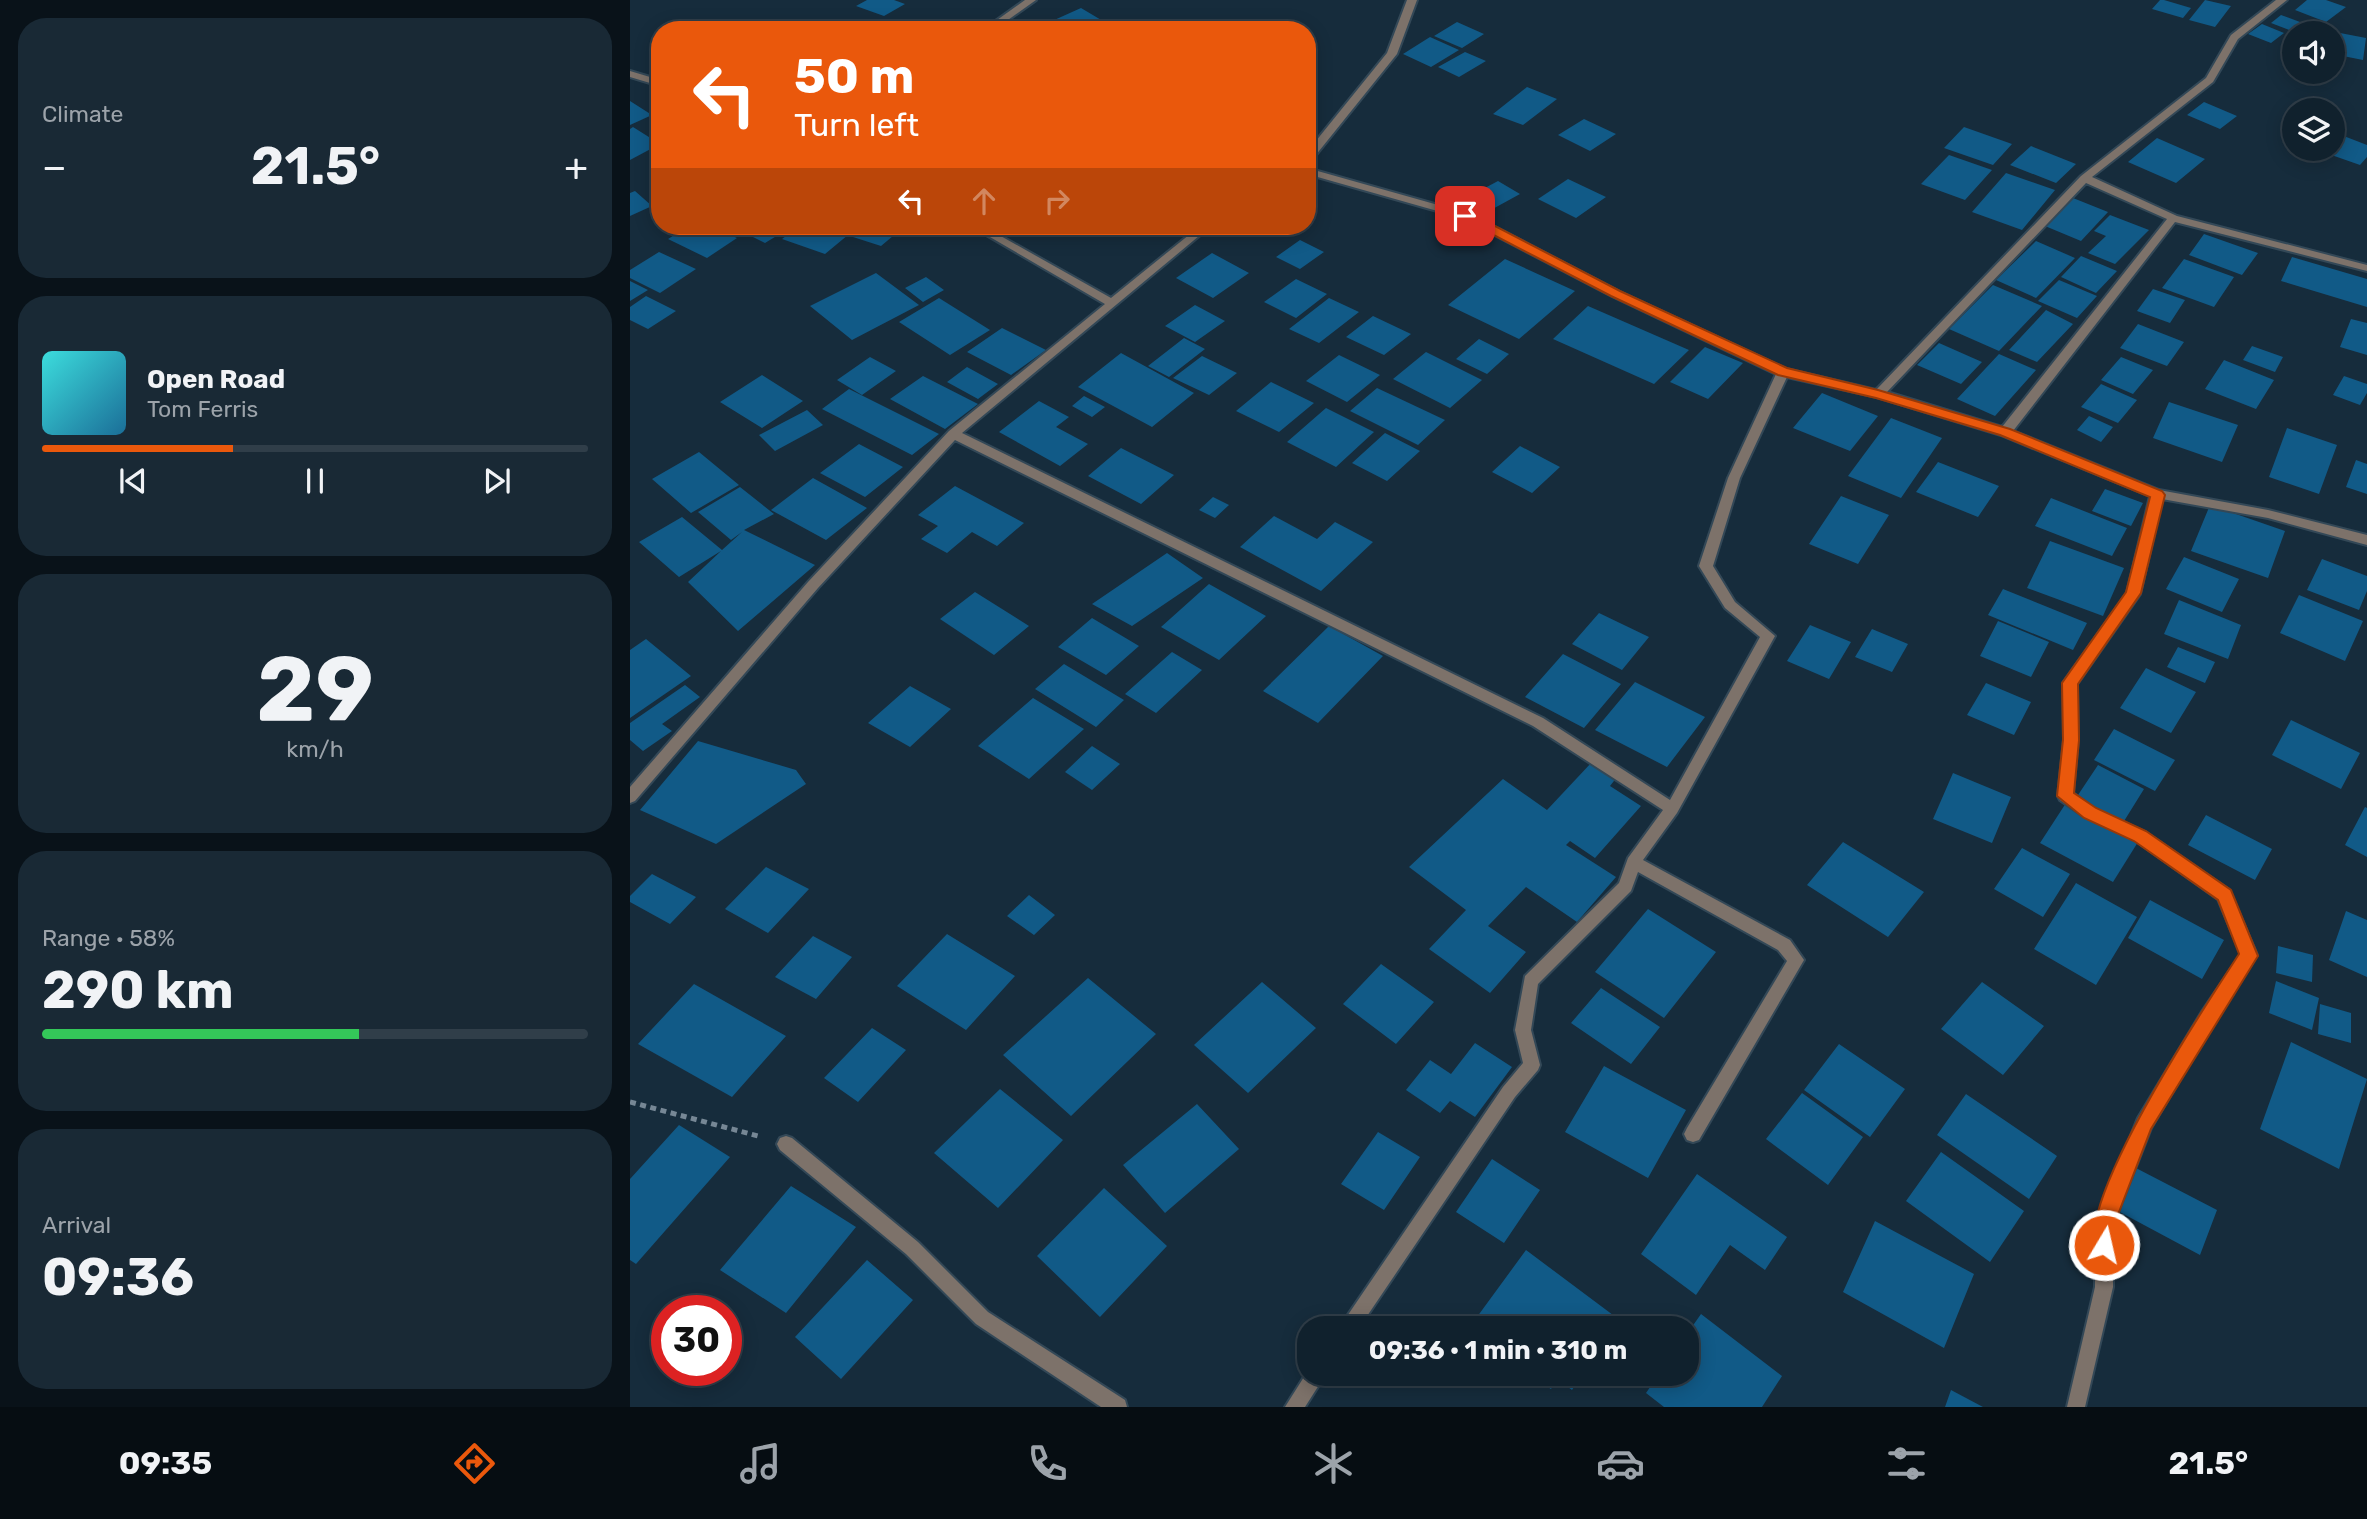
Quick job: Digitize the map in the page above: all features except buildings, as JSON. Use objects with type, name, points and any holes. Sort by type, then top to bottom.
[{"type":"street","points":[[1000,21],[1031,0]]},
{"type":"street","points":[[1316,148],[1392,54],[1412,0]]},
{"type":"street","points":[[1878,394],[2085,178],[2210,80],[2234,37],[2282,0]]},
{"type":"street","points":[[630,74],[651,80]]},
{"type":"street","points":[[1316,174],[1465,216],[1616,294],[1783,372],[1878,394],[2005,432],[2157,495],[2268,514],[2367,540]]},
{"type":"street","points":[[2085,178],[2173,218],[2367,268]]},
{"type":"street","points":[[2005,432],[2173,218]]},
{"type":"street","points":[[992,235],[1112,303]]},
{"type":"street","points":[[630,797],[813,585],[953,434],[1195,235]]},
{"type":"street","points":[[1356,1316],[1509,1092],[1532,1065],[1523,1030],[1531,981],[1626,886],[1633,862],[1672,809],[1768,636],[1730,605],[1706,566],[1734,478],[1783,372]]},
{"type":"street","points":[[953,434],[1538,722],[1672,809]]},
{"type":"street","points":[[2076,1407],[2104,1287],[2104,1225],[2144,1124],[2209,1015],[2249,956],[2224,895],[2140,836],[2090,813],[2065,796],[2071,740],[2070,683],[2133,593],[2157,495]]},
{"type":"street","points":[[1633,862],[1784,945],[1796,960],[1693,1134]]},
{"type":"street","points":[[786,1144],[912,1248],[982,1318],[1118,1407]]},
{"type":"street","points":[[1294,1407],[1309,1386]]},
{"type":"path","points":[[630,1102],[786,1144]]},
{"type":"route","points":[[1465,216],[1616,294],[1783,372],[1878,394],[2005,432],[2157,495],[2133,593],[2070,683],[2068,702],[2071,740],[2065,796],[2090,813],[2140,836],[2224,895],[2249,956],[2209,1015],[2144,1124],[2104,1225],[2104,1245]]}]
